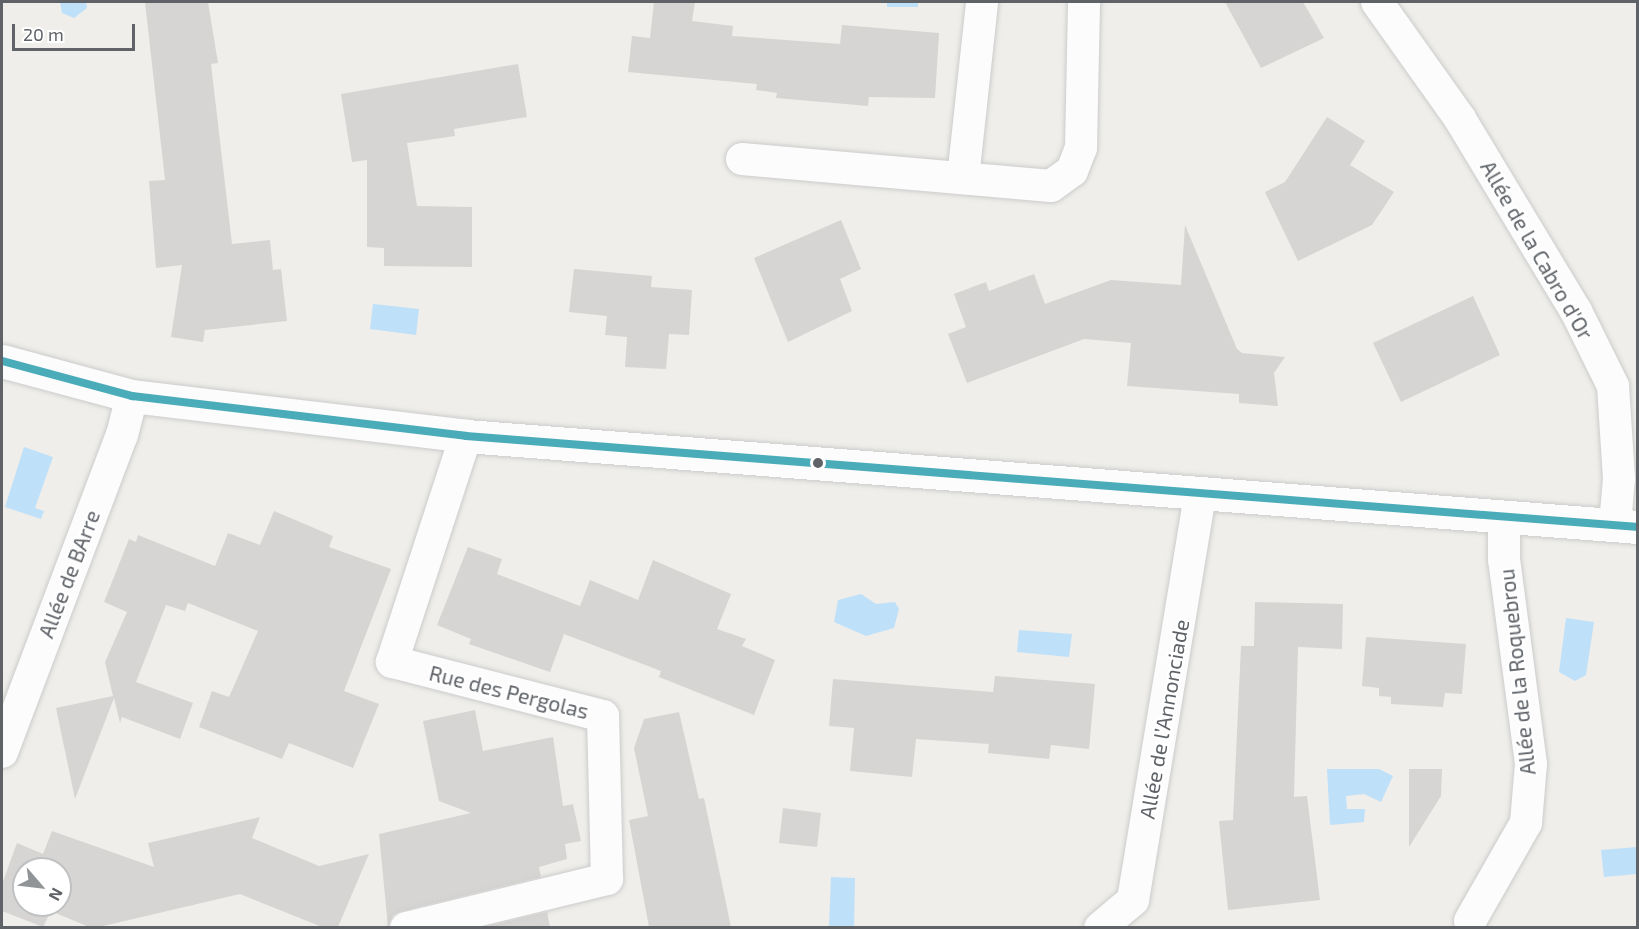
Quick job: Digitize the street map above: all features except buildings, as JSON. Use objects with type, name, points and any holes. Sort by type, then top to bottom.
[{"type":"street","points":[[963,178],[982,2]]},
{"type":"street","points":[[742,159],[1051,186],[1072,171],[1081,148],[1084,2]]},
{"type":"street","name":"Allée de la Cabro d'Or","points":[[1377,2],[1460,119],[1576,311],[1613,386],[1619,478],[1626,526]]},
{"type":"street","points":[[2,361],[132,396],[466,436],[1200,495],[1626,526]]},
{"type":"street","name":"Allée de BArre","points":[[2,752],[122,435],[132,396]]},
{"type":"street","name":"Rue des Pergolas","points":[[406,927],[607,879],[603,716],[392,662],[466,436]]},
{"type":"street","name":"Allée de l’Annonciade","points":[[1100,927],[1133,900],[1200,495]]},
{"type":"street","name":"Allée de la Roquebrou","points":[[1470,921],[1526,823],[1531,764],[1504,560],[1504,517]]},
{"type":"water","points":[[60,2],[86,2],[87,8],[74,18],[62,13]]},
{"type":"water","points":[[887,2],[918,2],[918,7],[887,7]]},
{"type":"water","points":[[373,304],[419,309],[416,335],[370,329]]},
{"type":"water","points":[[24,447],[53,457],[35,508],[44,511],[41,519],[5,507]]},
{"type":"water","points":[[861,594],[876,604],[895,602],[899,609],[894,628],[866,636],[834,622],[838,600]]},
{"type":"water","points":[[1566,618],[1594,622],[1586,675],[1575,681],[1559,672]]},
{"type":"water","points":[[1019,630],[1072,634],[1069,657],[1017,652]]},
{"type":"water","points":[[1327,769],[1379,769],[1393,776],[1381,802],[1364,794],[1346,796],[1347,809],[1365,809],[1364,822],[1330,825]]},
{"type":"water","points":[[1637,847],[1637,874],[1604,877],[1601,850]]},
{"type":"water","points":[[831,877],[855,878],[854,927],[829,926]]},
{"type":"transit line","name":"20","points":[[2,361],[132,396],[466,436],[1638,527]]}]
